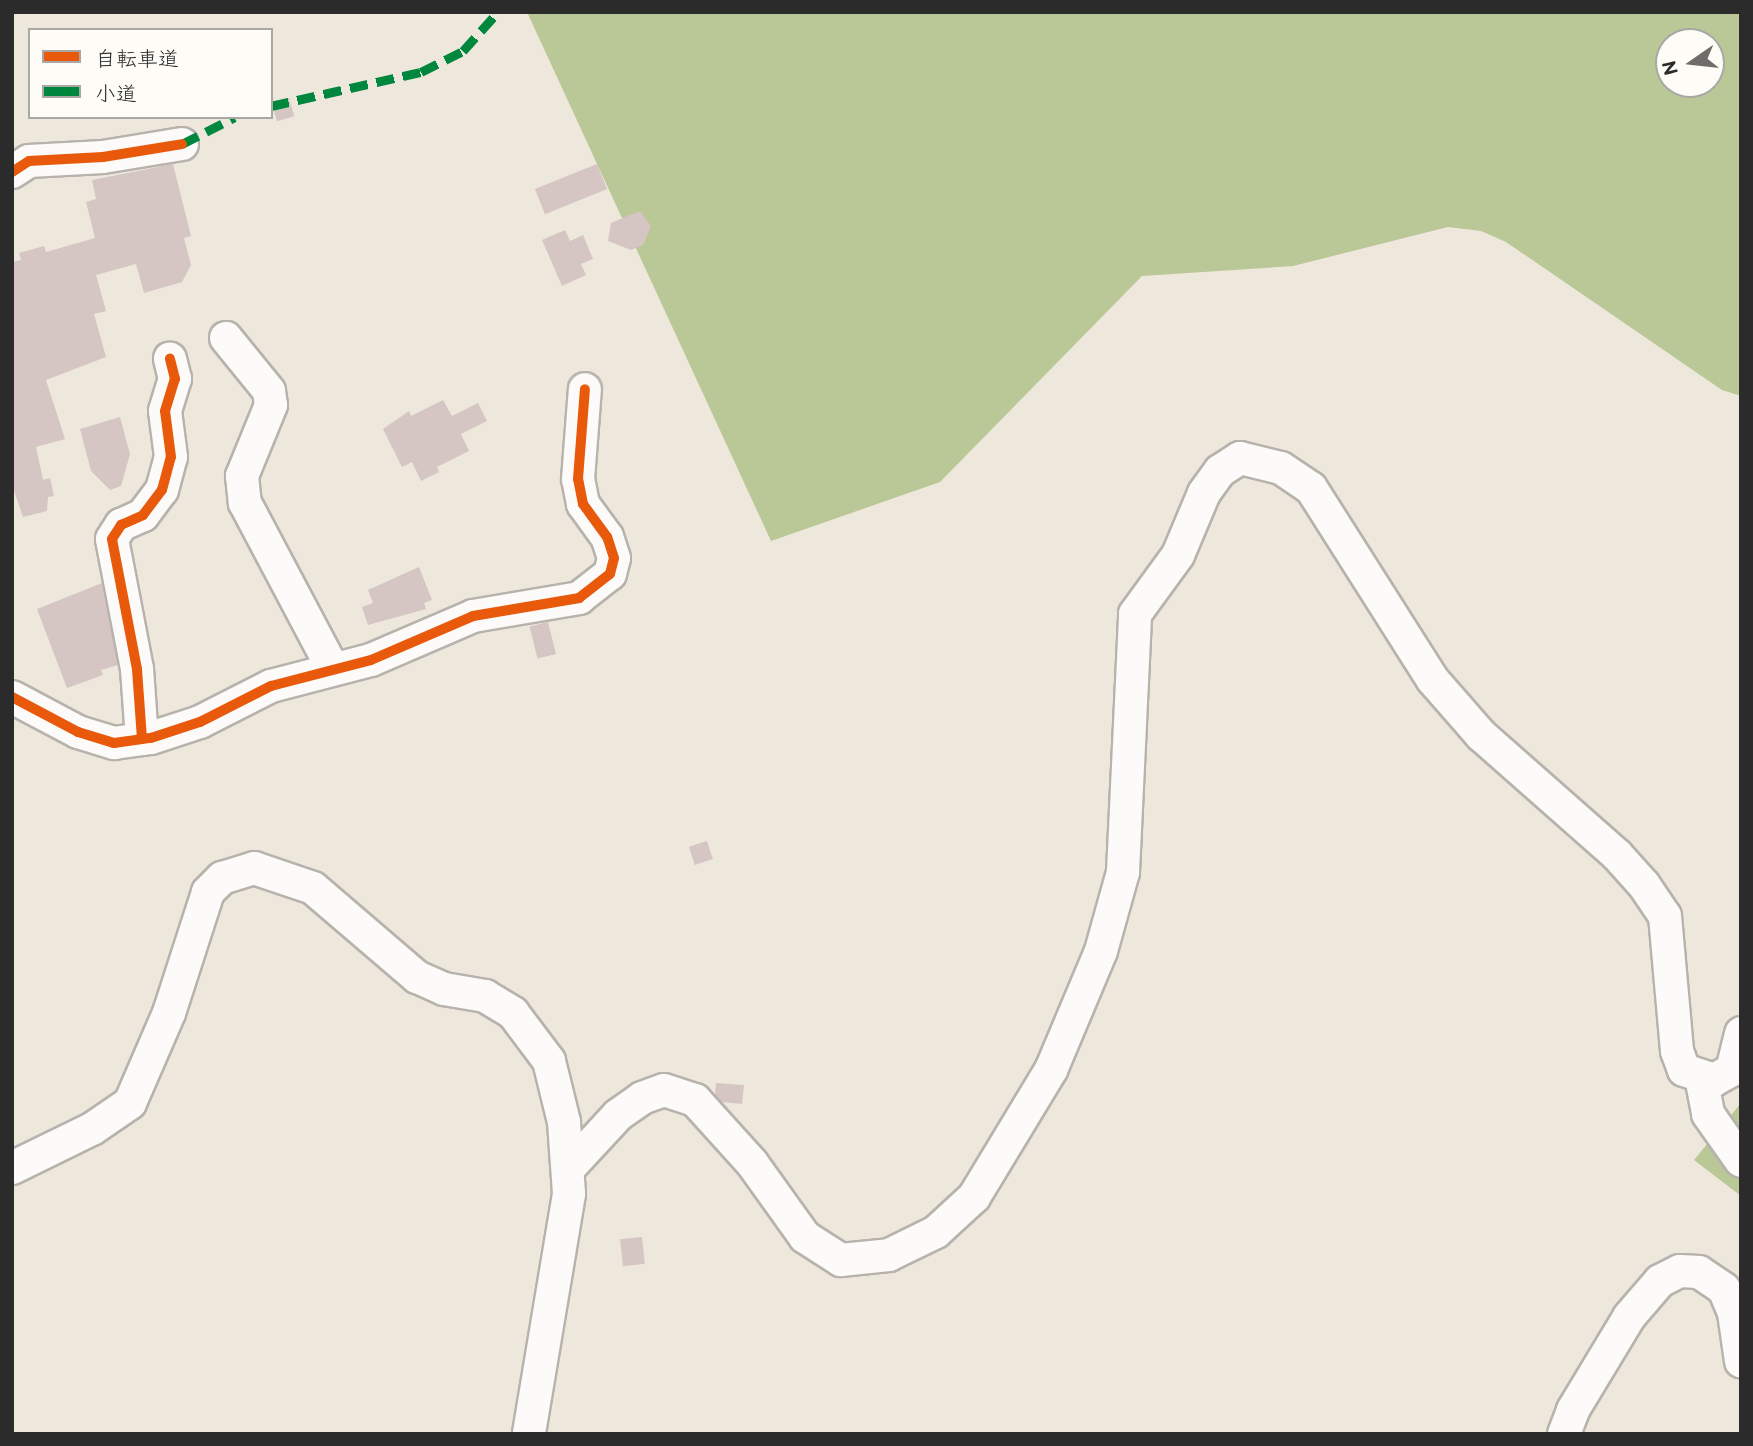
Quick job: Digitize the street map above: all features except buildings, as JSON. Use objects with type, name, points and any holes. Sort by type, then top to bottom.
[{"type":"street","points":[[12,172],[29,161],[103,157],[183,144]]},
{"type":"street","points":[[226,338],[269,391],[271,405],[242,476],[245,503],[333,669]]},
{"type":"street","points":[[142,739],[137,670],[113,540],[121,525],[143,515],[162,490],[171,457],[165,411],[175,379],[170,359]]},
{"type":"street","points":[[12,697],[78,732],[114,743],[142,739],[200,722],[271,686],[371,660],[473,616],[579,598],[610,574],[614,558],[607,537],[583,504],[578,479],[585,389]]},
{"type":"street","points":[[569,1168],[618,1115],[642,1098],[664,1090],[695,1100],[752,1163],[805,1237],[841,1260],[901,1249],[936,1232],[974,1197],[1051,1070],[1105,938],[1123,872],[1135,614],[1178,555],[1204,493],[1220,471],[1240,458],[1280,468],[1311,488],[1433,680],[1481,735],[1617,855],[1644,885],[1665,916],[1677,1051],[1684,1070],[1714,1080],[1732,1070],[1741,1033]]},
{"type":"street","points":[[12,1168],[92,1129],[130,1103],[169,1013],[208,892],[222,878],[254,868],[313,888],[417,977],[444,989],[485,996],[513,1013],[549,1061],[564,1122],[569,1194],[529,1434]]},
{"type":"street","points":[[1700,1077],[1708,1114],[1741,1161]]},
{"type":"street","points":[[1564,1434],[1573,1410],[1629,1317],[1660,1281],[1680,1271],[1699,1272],[1724,1289],[1734,1313],[1741,1361]]},
{"type":"green space","points":[[527,12],[1741,12],[1741,396],[1722,390],[1506,242],[1481,231],[1448,227],[1293,266],[1142,276],[940,482],[771,541]]},
{"type":"green space","points":[[1741,1103],[1741,1196],[1694,1160]]},
{"type":"marked path","points":[[273,106],[421,72],[463,51],[498,12]]},
{"type":"marked path","points":[[182,144],[231,119]]},
{"type":"cycle path","points":[[12,172],[29,161],[103,157],[182,144]]},
{"type":"cycle path","points":[[142,739],[137,669],[112,539],[121,525],[143,515],[162,490],[171,457],[165,411],[175,379],[170,359]]},
{"type":"cycle path","points":[[12,697],[78,732],[114,743],[151,738],[200,722],[271,686],[371,660],[473,616],[579,598],[610,574],[614,558],[607,537],[583,504],[578,479],[585,389]]}]
